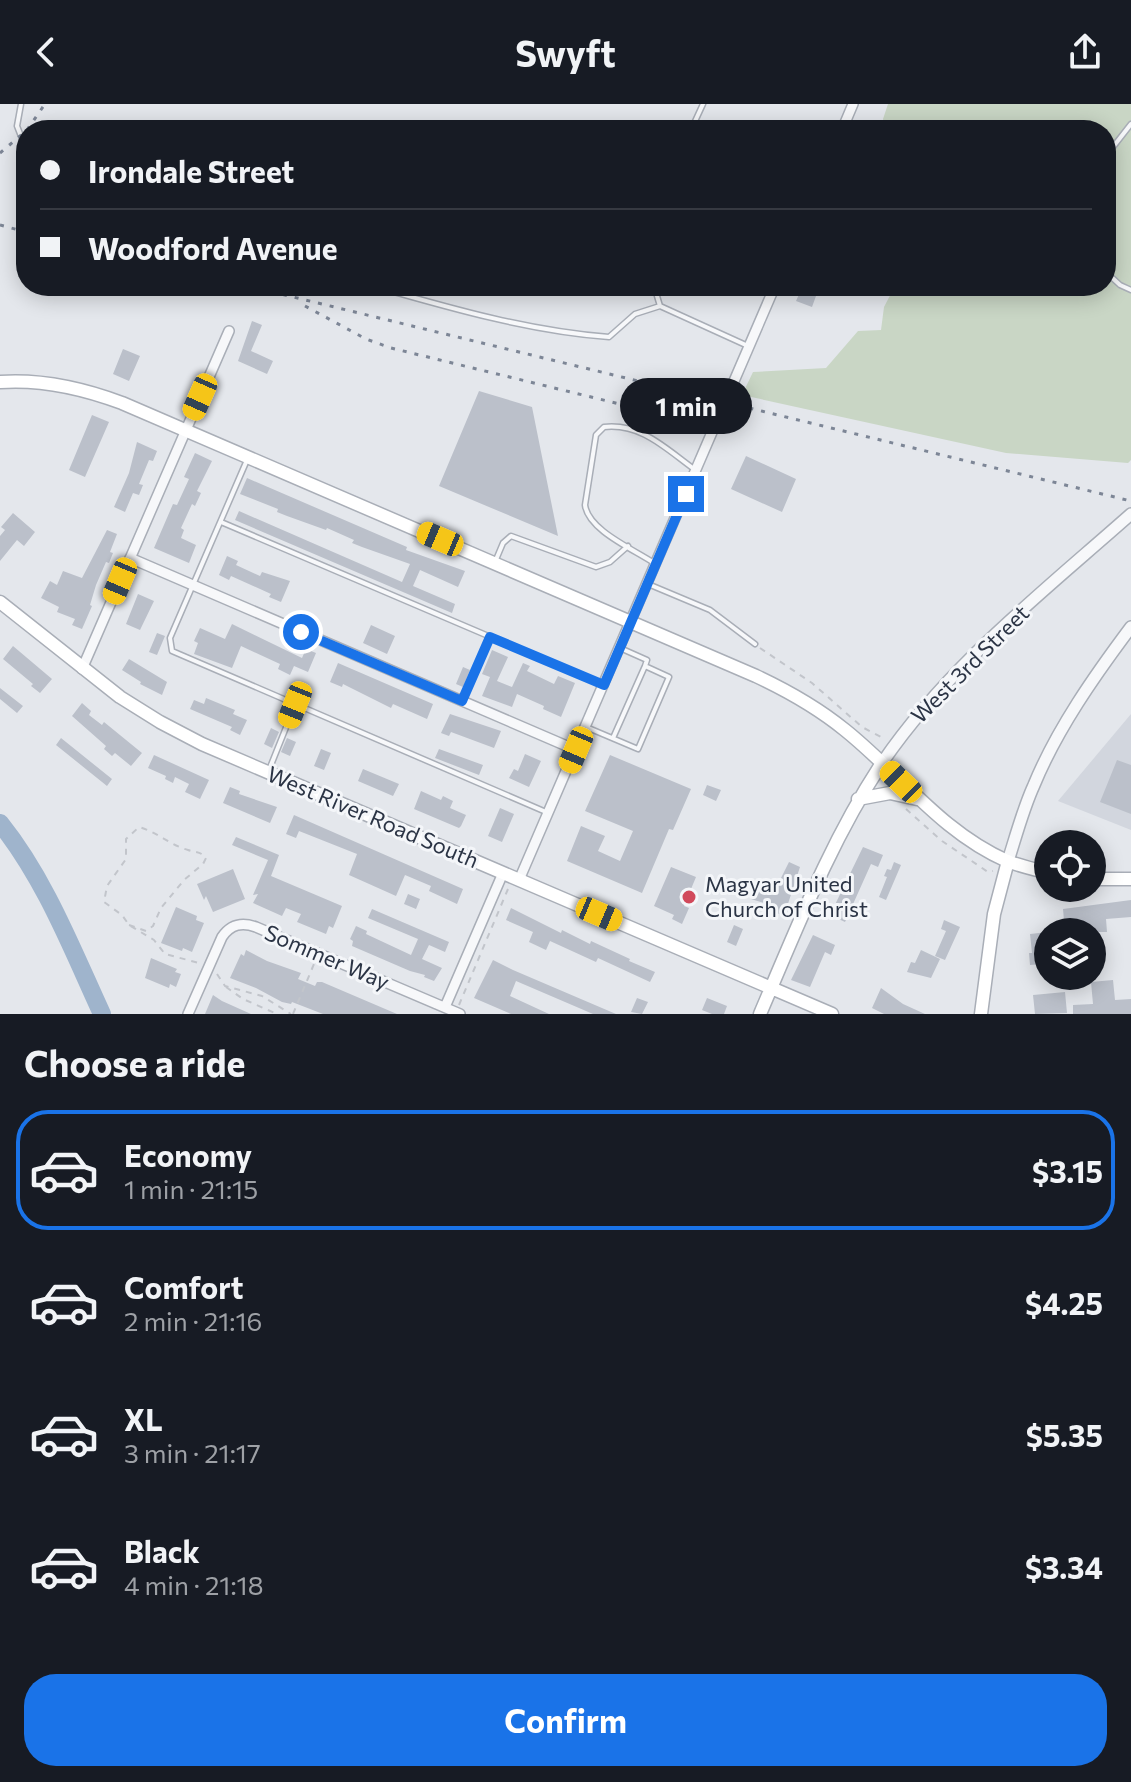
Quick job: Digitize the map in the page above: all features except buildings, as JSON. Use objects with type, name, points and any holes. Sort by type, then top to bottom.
[{"type":"main road","points":[[0,382],[31,382],[77,388],[122,403],[788,691],[846,730],[962,835],[1006,867],[1034,871]]},
{"type":"main road","name":"West River Road South","points":[[0,602],[82,669],[160,722],[268,772],[832,1014]]},
{"type":"main road","name":"West 3rd Street","points":[[760,1014],[825,862],[858,799],[882,763]]},
{"type":"main road","points":[[858,799],[890,793],[920,800]]},
{"type":"main road","points":[[981,1014],[994,914],[1006,867]]},
{"type":"main road","points":[[1106,879],[1131,879]]},
{"type":"street","points":[[445,1007],[511,876],[548,813],[770,296]]},
{"type":"street","points":[[82,669],[229,331]]},
{"type":"street","name":"West 3rd Street","points":[[882,763],[908,725],[945,682],[1131,514]]},
{"type":"street","points":[[130,558],[576,750]]},
{"type":"street","points":[[1006,867],[1034,784],[1091,684],[1131,627]]},
{"type":"street","name":"Sommer Way","points":[[188,1014],[222,937],[237,924],[256,927],[458,1013]]},
{"type":"lane","points":[[1116,143],[1131,124]]},
{"type":"lane","points":[[407,296],[570,334],[609,337],[635,314],[660,306],[748,346]]},
{"type":"lane","points":[[657,296],[660,306]]},
{"type":"lane","points":[[656,564],[594,524],[586,514],[594,449],[600,428],[621,425],[632,428],[658,442],[696,471]]},
{"type":"lane","points":[[248,457],[170,638],[172,651],[548,813]]},
{"type":"lane","points":[[221,522],[604,685]]},
{"type":"lane","points":[[494,563],[503,543],[511,536],[596,567],[610,562],[628,546]]},
{"type":"lane","points":[[648,584],[710,610],[755,644]]},
{"type":"lane","points":[[462,701],[490,637]]},
{"type":"lane","points":[[613,738],[647,660],[620,648]]},
{"type":"lane","points":[[586,727],[638,749],[669,677],[645,666]]},
{"type":"lane","points":[[268,772],[295,705]]},
{"type":"path","points":[[755,644],[812,683],[862,727],[885,739]]},
{"type":"path","points":[[901,805],[942,841],[988,872],[1006,867]]},
{"type":"path","points":[[129,925],[146,931],[150,929],[161,908],[184,880],[203,864],[205,856],[139,827],[126,839],[126,859],[107,886],[104,896],[106,904],[122,915],[129,925],[154,940],[165,954],[199,963]]},
{"type":"path","points":[[458,1013],[508,892],[511,876]]},
{"type":"path","points":[[225,986],[262,996],[292,1014],[314,962]]},
{"type":"path","points":[[217,971],[225,986],[243,999],[277,1014]]},
{"type":"shaded area","points":[[1131,714],[1131,830],[1058,801]]},
{"type":"green space","points":[[888,104],[1131,104],[1131,460],[1128,463],[1006,453],[742,395],[753,372],[826,368],[858,331],[881,330],[884,307],[890,296],[1116,296],[1116,120],[883,119]]},
{"type":"waterway","points":[[0,823],[44,891],[102,1014]]},
{"type":"railway","points":[[34,120],[45,104]]},
{"type":"railway","points":[[0,153],[16,139]]},
{"type":"railway","points":[[0,225],[16,229]]},
{"type":"railway","points":[[289,296],[1131,501]]},
{"type":"railway","points":[[305,306],[366,339],[391,348],[685,420]]},
{"type":"place","name":"Magyar United Church of Christ","points":[[689,897]]},
{"type":"route","points":[[301,632],[462,701],[490,637],[604,685],[686,494]]}]
